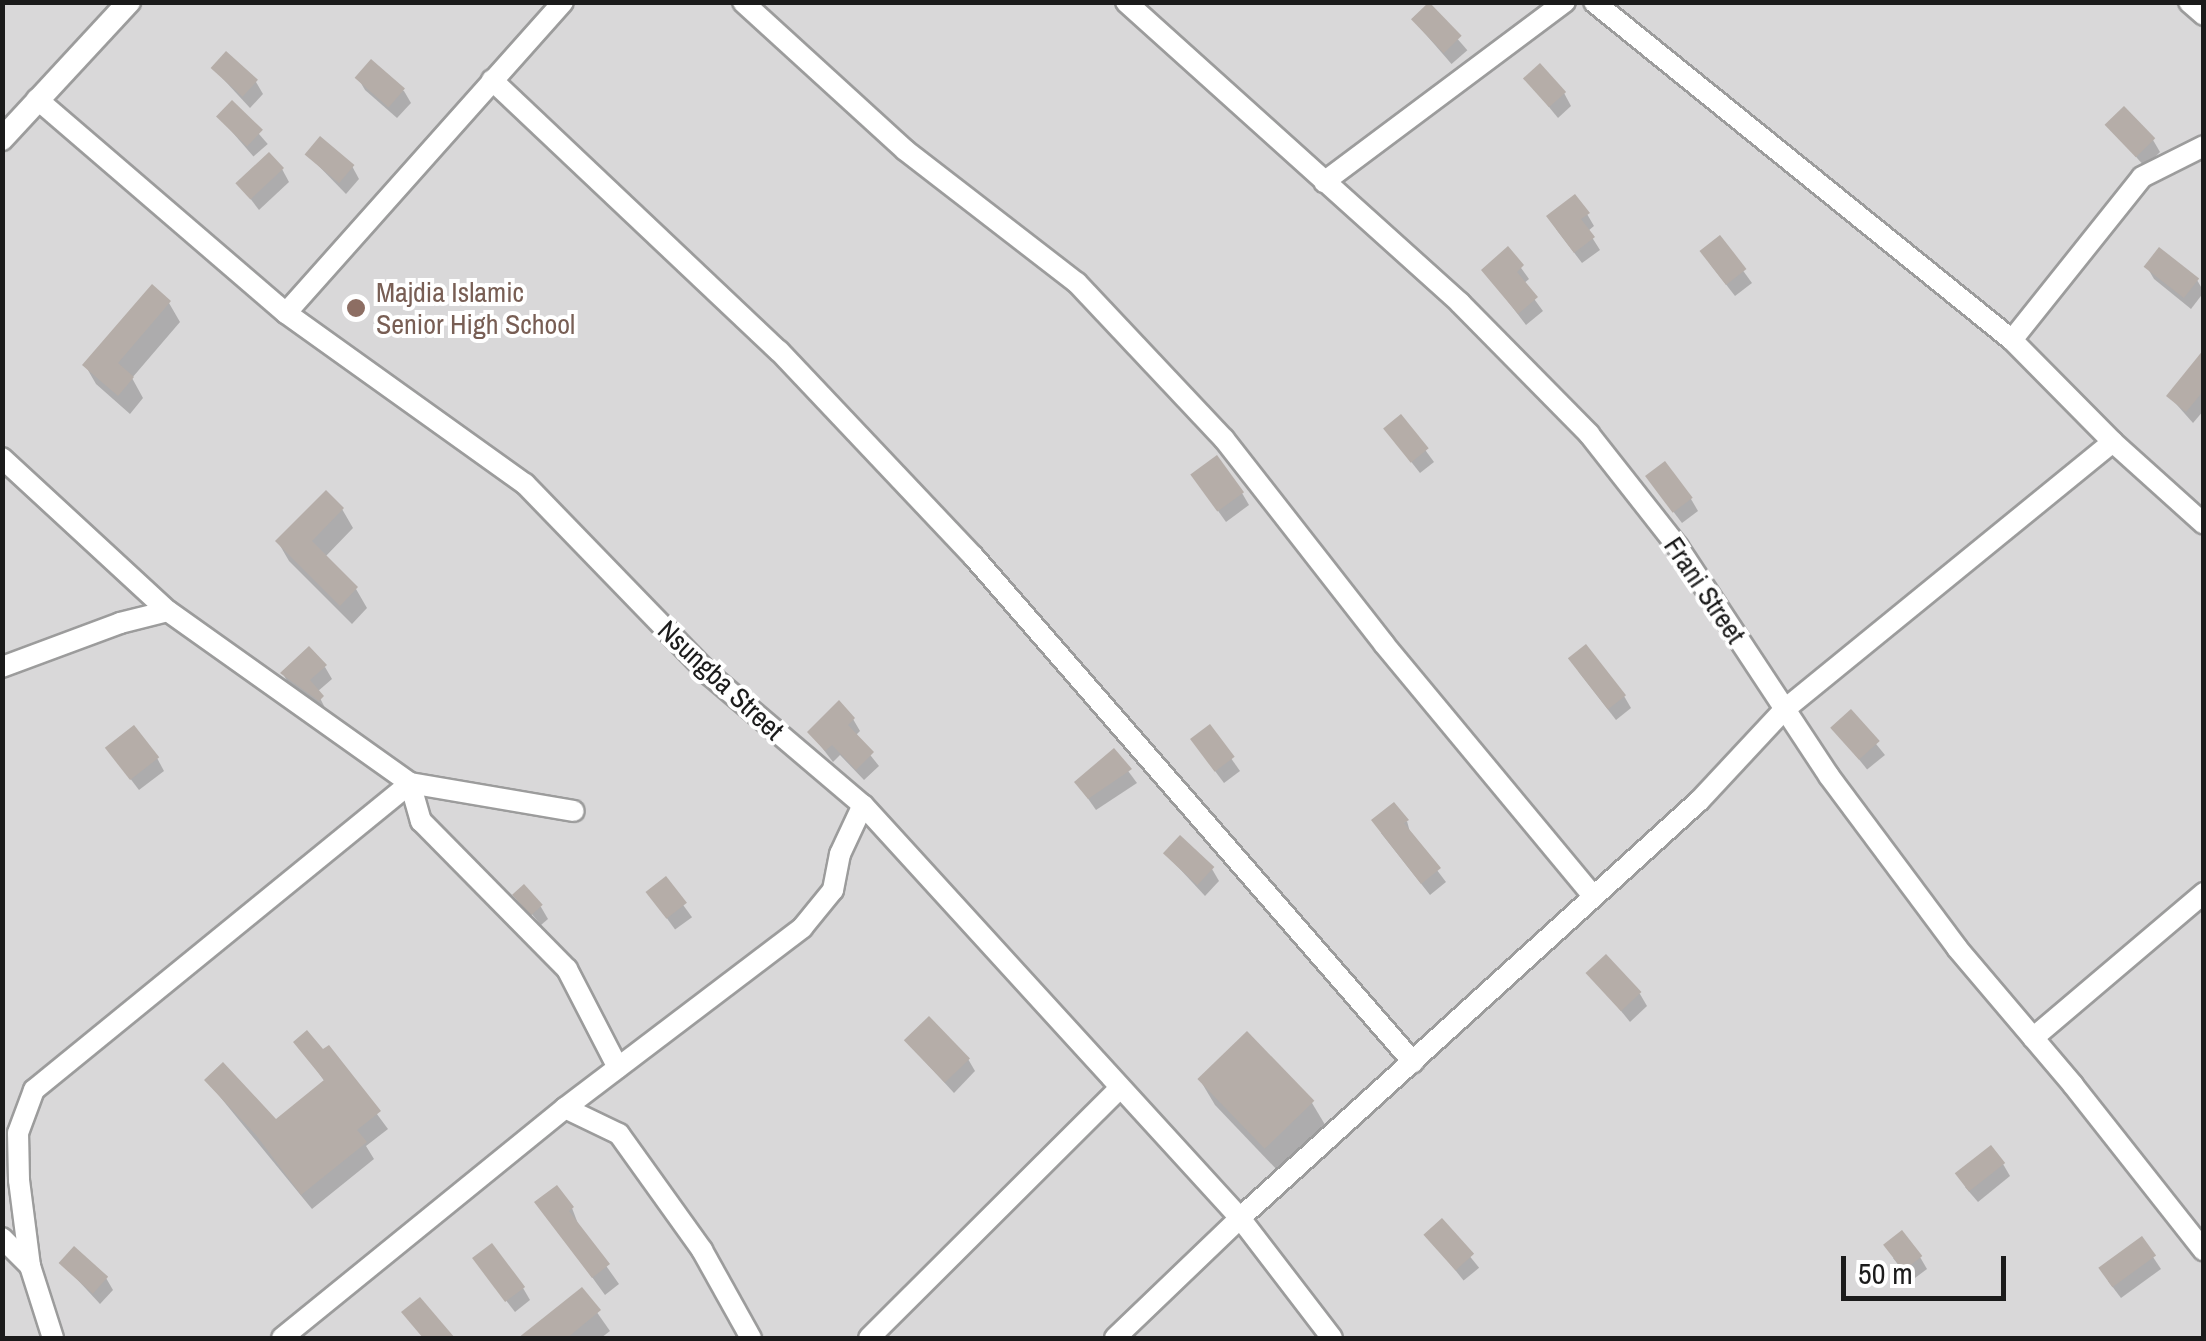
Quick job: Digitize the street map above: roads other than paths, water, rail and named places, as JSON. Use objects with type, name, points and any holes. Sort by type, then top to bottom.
[{"type":"street","points":[[2,139],[129,2]]},
{"type":"street","points":[[286,313],[563,2]]},
{"type":"street","points":[[743,2],[905,150],[1090,298],[1224,439],[1384,644],[1592,896]]},
{"type":"street","name":"Frani Street","points":[[1126,2],[1460,304],[1590,434],[1678,547],[1784,710],[1956,948],[2204,1251]]},
{"type":"street","points":[[1324,182],[1565,2]]},
{"type":"street","points":[[1594,2],[2012,340],[2113,442],[2204,524]]},
{"type":"street","points":[[2189,2],[2204,14]]},
{"type":"street","points":[[492,80],[779,351],[960,542],[1413,1062]]},
{"type":"street","name":"Nsungba Street","points":[[37,99],[286,313],[525,484],[710,676],[863,805],[1240,1218],[1332,1338]]},
{"type":"street","points":[[2012,340],[2142,177],[2204,146]]},
{"type":"street","points":[[1115,1338],[1240,1218],[1699,800],[1784,710],[2113,442]]},
{"type":"street","points":[[2,458],[168,610],[410,783],[574,811]]},
{"type":"street","points":[[2,667],[120,623],[168,610]]},
{"type":"street","points":[[410,783],[421,821],[567,969],[618,1068]]},
{"type":"street","points":[[54,1338],[30,1266],[19,1180],[18,1132],[34,1090],[410,783]]},
{"type":"street","points":[[282,1338],[564,1108],[821,910],[833,890],[840,854],[863,805]]},
{"type":"street","points":[[2032,1038],[2204,893]]},
{"type":"street","points":[[869,1338],[1120,1088]]},
{"type":"street","points":[[564,1108],[594,1118],[619,1134],[702,1250],[751,1338]]},
{"type":"street","points":[[2,1238],[30,1266]]},
{"type":"place","name":"Majdia Islamic Senior High School","points":[[356,308]]}]
